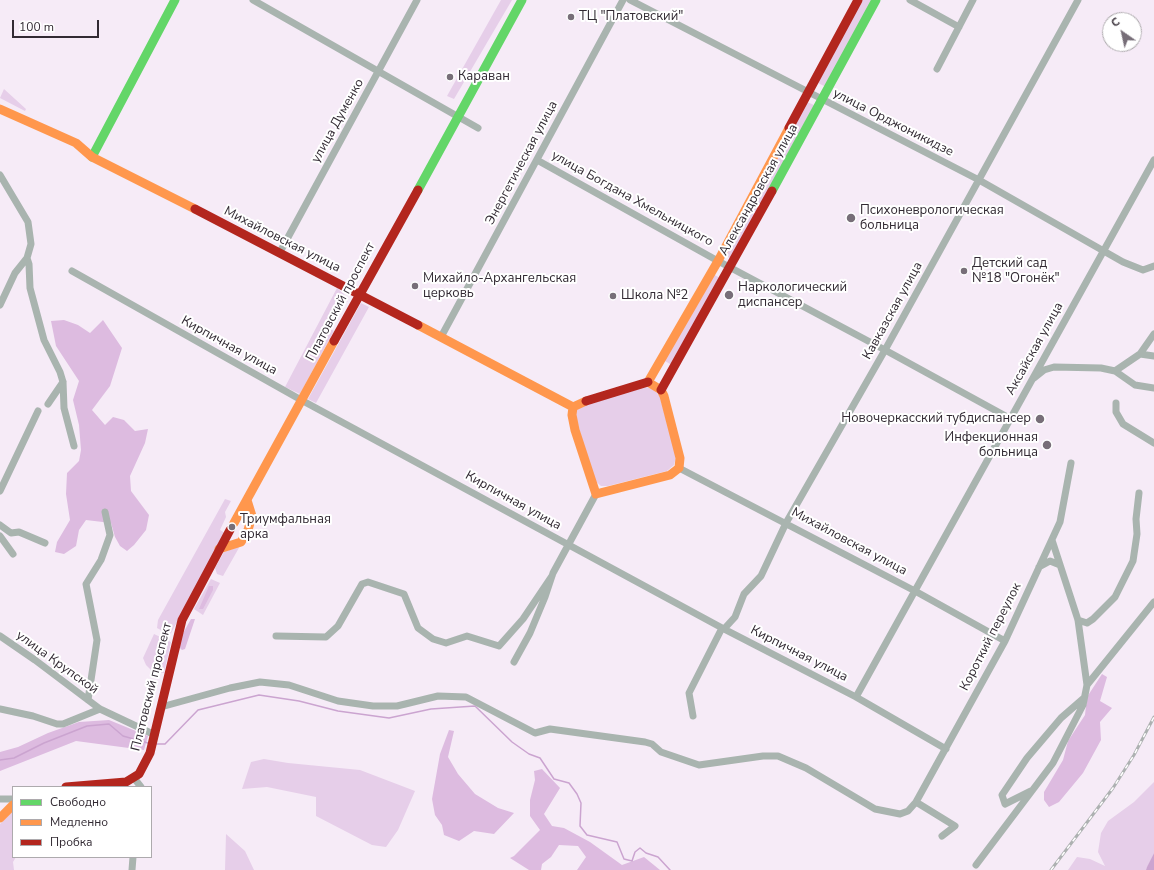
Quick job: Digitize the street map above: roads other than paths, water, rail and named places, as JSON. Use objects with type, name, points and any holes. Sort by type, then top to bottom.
[{"type":"street","points":[[92,157],[175,0]]},
{"type":"street","points":[[253,0],[478,128]]},
{"type":"street","name":"улица Думенко","points":[[280,252],[417,0]]},
{"type":"street","name":"Платовский проспект","points":[[456,116],[460,104],[516,0]]},
{"type":"street","name":"Платовский проспект","points":[[134,778],[144,766],[150,753],[182,620],[232,527],[303,401],[359,294],[456,116],[522,0]]},
{"type":"street","name":"Энергетическая улица","points":[[441,337],[623,0]]},
{"type":"street","name":"улица Орджоникидзе","points":[[630,0],[979,180],[1104,251],[1143,270],[1154,266]]},
{"type":"street","name":"Александровская улица","points":[[648,382],[718,261],[858,0]]},
{"type":"street","name":"Александровская улица","points":[[662,390],[731,268],[876,0]]},
{"type":"street","points":[[910,0],[959,27]]},
{"type":"street","points":[[937,69],[973,0]]},
{"type":"street","name":"Кавказская улица","points":[[693,716],[689,693],[723,629],[734,616],[744,594],[761,576],[786,523],[886,350],[1078,0]]},
{"type":"street","name":"Михайловская улица","points":[[0,109],[76,143],[92,157],[280,252],[573,407]]},
{"type":"street","name":"улица Богдана Хмельницкого","points":[[537,160],[718,261],[886,350],[1010,419]]},
{"type":"street","name":"Аксайская улица","points":[[856,697],[1154,160]]},
{"type":"street","points":[[0,175],[28,222],[31,244],[28,261],[30,288],[44,340],[60,372],[63,382],[64,408],[74,446]]},
{"type":"street","points":[[0,305],[15,273],[28,261]]},
{"type":"street","name":"Кирпичная улица","points":[[72,271],[303,401],[723,629],[856,697],[946,749]]},
{"type":"street","points":[[1115,371],[1140,354],[1154,334]]},
{"type":"street","points":[[1140,354],[1154,356]]},
{"type":"street","points":[[1031,381],[1044,370],[1054,367],[1101,368],[1115,371],[1135,385],[1154,388]]},
{"type":"street","points":[[48,404],[63,382]]},
{"type":"street","points":[[276,636],[326,637],[338,626],[362,584],[368,582],[404,594],[418,628],[433,639],[446,643],[467,636],[499,646],[523,619],[552,576],[596,494],[670,475],[679,468],[680,458],[662,390],[648,382],[579,403],[573,407],[572,415],[593,489],[596,494]]},
{"type":"street","points":[[1116,403],[1116,412],[1123,424],[1153,440]]},
{"type":"street","points":[[0,491],[38,411]]},
{"type":"street","name":"Короткий переулок","points":[[161,707],[230,688],[260,682],[289,685],[338,701],[374,706],[397,706],[438,696],[466,697],[535,733],[550,729],[645,742],[652,744],[661,752],[699,765],[763,756],[778,756],[806,768],[875,809],[900,814],[908,811],[916,802],[1005,641],[1060,522],[1071,463]]},
{"type":"street","name":"Михайловская улица","points":[[679,468],[786,523],[1005,641]]},
{"type":"street","points":[[1078,620],[1087,623],[1115,597],[1133,561],[1136,541],[1136,520],[1139,493]]},
{"type":"street","points":[[220,549],[241,542],[248,530],[252,516],[247,500]]},
{"type":"street","points":[[88,700],[97,640],[86,584],[101,560],[110,536],[105,512]]},
{"type":"street","points":[[0,525],[11,534],[19,532],[45,543]]},
{"type":"street","points":[[0,536],[13,554]]},
{"type":"street","points":[[976,865],[1053,763],[1084,705],[1087,685],[1078,620],[1052,540]]},
{"type":"street","points":[[1039,568],[1050,561],[1060,565]]},
{"type":"street","points":[[514,662],[542,604],[552,576]]},
{"type":"street","points":[[1087,685],[1154,602]]},
{"type":"street","name":"улица Крупской","points":[[0,636],[35,660],[100,709],[154,735]]},
{"type":"street","points":[[1032,790],[1005,804],[1002,795],[1027,758],[1061,718],[1084,698]]},
{"type":"street","points":[[0,709],[33,716],[57,724],[63,724],[100,709]]},
{"type":"street","points":[[78,786],[126,782],[134,778],[139,786]]},
{"type":"street","points":[[0,799],[12,800]]},
{"type":"street","points":[[916,802],[955,826],[942,836]]},
{"type":"street","points":[[0,818],[12,806]]},
{"type":"street","points":[[132,870],[133,858]]},
{"type":"waterway","points":[[155,744],[165,744],[198,710],[259,695],[299,701],[338,711],[389,718],[431,709],[475,706],[512,742],[529,754],[540,758],[554,779],[569,783],[577,794],[581,803],[580,826],[587,835],[617,842],[624,859],[632,861],[635,852],[640,848],[646,853],[658,857],[670,870]]},
{"type":"waterway","points":[[0,760],[14,758],[44,743],[87,726],[109,724],[123,736],[148,743]]},
{"type":"railway","points":[[1051,870],[1113,788],[1134,755],[1154,717]]},
{"type":"place","name":"ТЦ \"Платовский\"","points":[[571,17]]},
{"type":"place","name":"Караван","points":[[450,77]]},
{"type":"place","name":"Психоневрологическая больница","points":[[851,218]]},
{"type":"place","name":"Детский сад №18 \"Огонёк\"","points":[[964,271]]},
{"type":"place","name":"Михайло-Архангельская церковь","points":[[415,286]]},
{"type":"place","name":"Наркологический диспансер","points":[[729,295]]},
{"type":"place","name":"Школа №2","points":[[613,296]]},
{"type":"place","name":"Новочеркасский тубдиспансер","points":[[1040,419]]},
{"type":"place","name":"Инфекционная больница","points":[[1047,445]]},
{"type":"place","name":"Триумфальная арка","points":[[232,527]]}]
